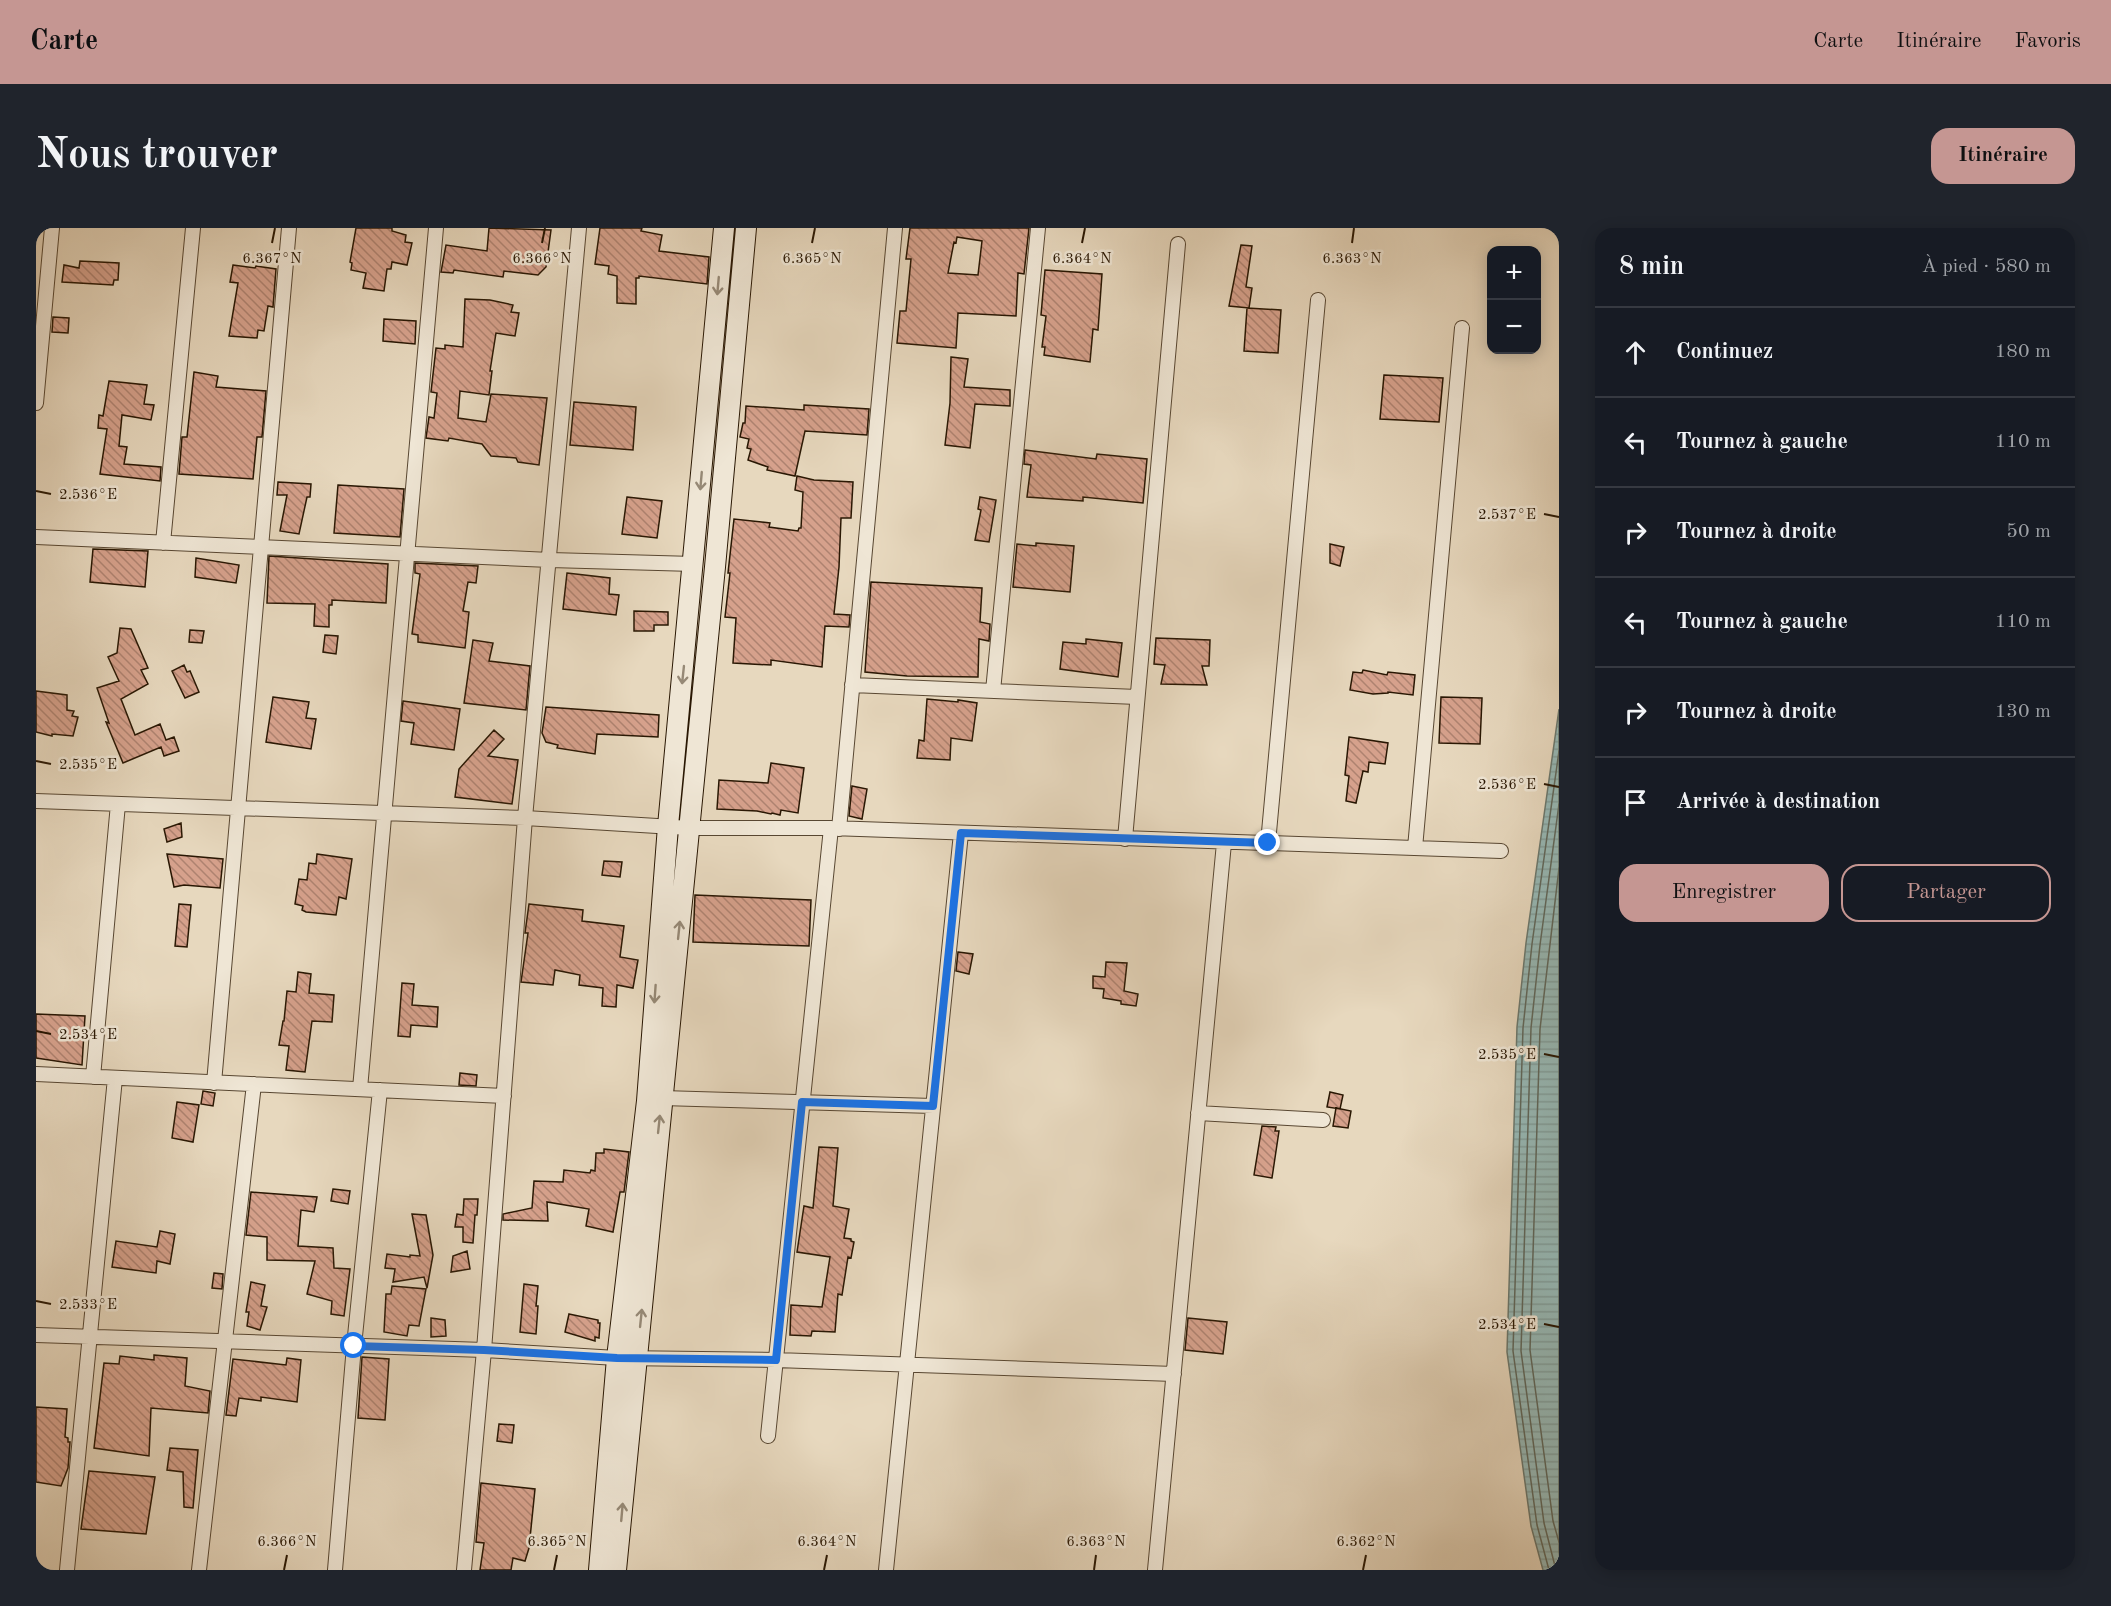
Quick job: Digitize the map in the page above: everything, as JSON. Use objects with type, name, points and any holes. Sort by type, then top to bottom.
[{"type":"street","points":[[36,403],[52,228]]},
{"type":"street","points":[[163,543],[193,228]]},
{"type":"street","points":[[214,1083],[289,228]]},
{"type":"street","points":[[360,1089],[436,228]]},
{"type":"street","points":[[464,1570],[484,1350],[525,818],[579,228]]},
{"type":"street","points":[[616,1570],[627,1358],[668,826],[724,228]]},
{"type":"street","points":[[599,1570],[662,1098],[690,828],[746,228]]},
{"type":"street","points":[[768,1436],[802,1102],[852,685],[895,228]]},
{"type":"street","points":[[993,691],[1038,228]]},
{"type":"street","points":[[1125,838],[1178,244]]},
{"type":"street","points":[[1268,843],[1318,300]]},
{"type":"street","points":[[1415,848],[1462,328]]},
{"type":"street","points":[[706,427],[728,427]]},
{"type":"street","points":[[36,537],[550,560],[694,564]]},
{"type":"street","points":[[852,685],[1137,697]]},
{"type":"street","points":[[36,801],[525,818],[690,828],[835,828],[1501,851]]},
{"type":"street","points":[[93,1077],[118,804]]},
{"type":"street","points":[[886,1570],[961,833]]},
{"type":"street","points":[[1155,1570],[1224,843]]},
{"type":"street","points":[[36,1074],[504,1096]]},
{"type":"street","points":[[67,1570],[115,1078]]},
{"type":"street","points":[[199,1570],[254,1084]]},
{"type":"street","points":[[335,1570],[354,1346],[380,1090]]},
{"type":"street","points":[[662,1098],[933,1106]]},
{"type":"street","points":[[1198,1113],[1323,1120]]},
{"type":"street","points":[[36,1335],[484,1350],[627,1358],[776,1360],[1174,1374]]},
{"type":"water","points":[[1559,709],[1559,1570],[1543,1570],[1531,1526],[1507,1352],[1517,1027],[1526,943]]},
{"type":"building","points":[[356,228],[392,228],[392,231],[406,235],[405,242],[412,243],[407,265],[392,262],[391,269],[387,269],[384,291],[363,288],[366,273],[351,270],[352,263],[350,262]]},
{"type":"building","points":[[489,228],[551,230],[546,267],[538,275],[504,271],[503,277],[454,270],[453,273],[441,272],[446,245],[487,251]]},
{"type":"building","points":[[600,228],[642,228],[641,231],[662,235],[659,251],[709,257],[707,284],[639,276],[636,278],[636,304],[617,303],[617,276],[608,274],[609,266],[595,264]]},
{"type":"building","points":[[910,228],[1029,228],[1024,274],[1018,273],[1016,316],[958,313],[956,348],[897,343],[900,311],[906,311],[911,259],[906,259]],"holes":[[[957,237],[982,241],[978,275],[948,273]]]},
{"type":"building","points":[[1241,245],[1252,246],[1246,287],[1252,288],[1249,308],[1229,306]]},
{"type":"building","points":[[80,261],[119,263],[118,280],[114,280],[113,285],[62,282],[64,265],[79,268]]},
{"type":"building","points":[[233,265],[276,269],[273,307],[268,306],[264,331],[258,330],[257,338],[229,336],[238,283],[230,282]]},
{"type":"building","points":[[1045,270],[1102,274],[1098,330],[1093,329],[1090,362],[1044,355],[1045,347],[1042,347],[1046,316],[1041,315]]},
{"type":"building","points":[[465,299],[490,300],[513,305],[511,312],[519,313],[515,336],[496,333],[489,395],[460,391],[458,418],[486,422],[491,394],[547,398],[539,465],[518,462],[516,458],[491,456],[482,444],[449,438],[448,441],[426,438],[429,417],[434,418],[437,393],[431,392],[436,348],[445,349],[445,345],[463,347]]},
{"type":"building","points":[[1247,308],[1281,310],[1278,353],[1244,351]]},
{"type":"building","points":[[53,317],[69,318],[68,333],[52,332]]},
{"type":"building","points":[[384,319],[416,321],[415,344],[383,341]]},
{"type":"building","points":[[951,357],[968,359],[964,387],[1010,390],[1010,406],[975,404],[970,448],[945,445],[950,403]]},
{"type":"building","points":[[194,372],[218,376],[216,387],[266,391],[262,437],[257,437],[253,479],[179,474],[182,437],[187,437]]},
{"type":"building","points":[[1384,375],[1443,378],[1439,422],[1380,419]]},
{"type":"building","points":[[109,381],[147,385],[144,404],[154,405],[151,420],[122,415],[119,446],[127,447],[124,464],[161,467],[160,481],[100,474],[107,429],[98,428],[99,415],[103,416]]},
{"type":"building","points":[[574,402],[636,407],[633,450],[570,445]]},
{"type":"building","points":[[804,405],[869,409],[867,435],[805,431],[795,476],[767,470],[768,467],[748,460],[751,449],[747,448],[749,439],[740,437],[743,423],[745,423],[746,406],[804,410]]},
{"type":"building","points":[[1025,450],[1096,459],[1097,454],[1147,459],[1143,503],[1083,497],[1083,501],[1027,497],[1031,465],[1024,464]]},
{"type":"building","points":[[797,476],[814,480],[853,482],[851,518],[841,518],[834,614],[850,615],[849,627],[825,626],[822,667],[771,660],[771,665],[733,663],[736,618],[725,617],[734,519],[770,523],[769,527],[798,531],[801,528],[803,492],[795,490]]},
{"type":"building","points":[[278,482],[311,484],[310,497],[307,497],[299,534],[280,531],[287,495],[277,495]]},
{"type":"building","points":[[338,485],[404,489],[400,537],[334,533]]},
{"type":"building","points":[[627,497],[662,501],[657,538],[622,534]]},
{"type":"building","points":[[980,497],[996,500],[989,542],[975,540],[981,510],[978,509]]},
{"type":"building","points":[[1036,543],[1074,546],[1070,592],[1013,587],[1017,544],[1036,546]]},
{"type":"building","points":[[1330,544],[1344,547],[1340,566],[1330,563]]},
{"type":"building","points":[[93,549],[148,551],[145,587],[90,582]]},
{"type":"building","points":[[269,556],[388,564],[386,603],[332,600],[332,605],[329,605],[329,627],[314,626],[315,604],[267,603]]},
{"type":"building","points":[[196,558],[239,565],[236,583],[195,577]]},
{"type":"building","points":[[415,563],[478,566],[476,583],[468,582],[463,611],[469,612],[465,648],[418,642],[418,635],[412,634],[420,574],[415,573]]},
{"type":"building","points":[[567,573],[610,578],[609,594],[619,595],[616,615],[563,609]]},
{"type":"building","points":[[871,582],[982,588],[980,622],[990,624],[989,641],[979,639],[978,677],[907,676],[865,672]]},
{"type":"building","points":[[634,611],[668,612],[668,625],[654,625],[654,631],[634,631]]},
{"type":"building","points":[[120,628],[131,629],[148,668],[141,670],[148,684],[121,699],[135,735],[160,724],[166,740],[174,737],[179,751],[164,756],[161,747],[123,763],[106,722],[109,723],[97,688],[119,681],[108,657],[117,653]]},
{"type":"building","points":[[190,630],[204,631],[202,643],[189,642]]},
{"type":"building","points":[[325,635],[338,636],[336,654],[323,652]]},
{"type":"building","points":[[1156,638],[1210,640],[1209,666],[1202,666],[1207,685],[1161,684],[1165,665],[1154,664]]},
{"type":"building","points":[[1086,639],[1122,643],[1118,677],[1060,669],[1063,642],[1086,644]]},
{"type":"building","points":[[473,640],[493,643],[489,661],[530,666],[526,710],[464,703]]},
{"type":"building","points":[[184,665],[187,672],[190,671],[199,692],[185,698],[172,671]]},
{"type":"building","points":[[1363,670],[1387,675],[1388,672],[1415,675],[1413,695],[1388,692],[1373,694],[1350,690],[1353,672],[1362,673]]},
{"type":"building","points":[[36,691],[67,695],[67,710],[74,711],[72,716],[78,717],[73,736],[52,734],[52,736],[36,732]]},
{"type":"building","points":[[273,697],[309,702],[306,718],[316,719],[311,749],[266,742]]},
{"type":"building","points":[[1441,697],[1482,698],[1480,744],[1439,743]]},
{"type":"building","points":[[927,699],[977,703],[972,741],[951,738],[950,760],[917,758],[919,740],[924,741]]},
{"type":"building","points":[[403,701],[460,709],[454,750],[411,744],[414,723],[401,721]]},
{"type":"building","points":[[546,707],[659,715],[658,737],[597,734],[595,754],[557,748],[558,745],[546,742],[542,733]]},
{"type":"building","points":[[494,730],[504,739],[488,756],[518,760],[512,804],[455,797],[459,769]]},
{"type":"building","points":[[1349,737],[1388,743],[1385,764],[1369,762],[1368,772],[1363,771],[1356,803],[1346,801],[1349,776],[1345,775]]},
{"type":"building","points":[[771,763],[804,768],[798,813],[781,810],[780,815],[757,811],[717,809],[719,780],[768,783]]},
{"type":"building","points":[[852,786],[867,789],[862,819],[849,816]]},
{"type":"building","points":[[181,823],[182,837],[167,842],[164,829]]},
{"type":"building","points":[[167,854],[223,859],[220,888],[184,885],[174,887]]},
{"type":"building","points":[[317,854],[352,859],[346,899],[339,897],[336,915],[306,912],[302,910],[303,906],[295,904],[299,879],[307,880],[309,863],[316,864]]},
{"type":"building","points":[[604,861],[622,862],[620,877],[602,875]]},
{"type":"building","points":[[695,895],[811,900],[809,946],[693,942]]},
{"type":"building","points":[[179,904],[191,905],[187,947],[175,946]]},
{"type":"building","points":[[529,904],[583,910],[582,921],[624,926],[620,957],[638,960],[633,988],[617,985],[616,1007],[602,1006],[603,988],[579,985],[580,975],[555,970],[553,985],[521,982],[528,933],[525,933]]},
{"type":"building","points":[[958,952],[973,954],[969,974],[956,971]]},
{"type":"building","points":[[1106,962],[1127,963],[1124,991],[1138,994],[1136,1006],[1103,998],[1104,989],[1093,988],[1093,976],[1105,977]]},
{"type":"building","points":[[298,972],[311,974],[309,993],[334,995],[332,1022],[312,1021],[305,1072],[286,1070],[289,1046],[279,1045],[287,991],[296,992]]},
{"type":"building","points":[[402,983],[414,984],[412,1005],[438,1007],[437,1027],[411,1025],[410,1037],[398,1036]]},
{"type":"building","points":[[36,1014],[85,1016],[82,1065],[36,1058]]},
{"type":"building","points":[[460,1073],[477,1075],[476,1086],[459,1085]]},
{"type":"building","points":[[203,1091],[215,1093],[213,1106],[201,1104]]},
{"type":"building","points":[[1330,1092],[1343,1095],[1340,1109],[1327,1107]]},
{"type":"building","points":[[177,1102],[199,1105],[193,1142],[172,1138]]},
{"type":"building","points":[[1336,1108],[1351,1111],[1348,1128],[1333,1126]]},
{"type":"building","points":[[1262,1126],[1276,1127],[1275,1131],[1279,1131],[1272,1178],[1254,1175]]},
{"type":"building","points":[[819,1147],[838,1148],[833,1206],[849,1209],[844,1238],[854,1242],[851,1258],[848,1257],[842,1295],[838,1294],[835,1332],[812,1331],[811,1336],[790,1335],[791,1305],[822,1307],[830,1257],[797,1252],[804,1206],[813,1208]]},
{"type":"building","points":[[604,1149],[629,1152],[624,1192],[620,1192],[613,1232],[586,1226],[589,1209],[547,1202],[548,1221],[503,1220],[503,1214],[532,1208],[534,1181],[563,1182],[564,1170],[590,1173],[591,1170],[595,1171],[596,1153],[604,1153]]},
{"type":"building","points":[[333,1189],[350,1191],[348,1204],[331,1201]]},
{"type":"building","points":[[251,1192],[317,1197],[314,1212],[301,1210],[298,1246],[333,1248],[334,1268],[350,1269],[344,1316],[331,1314],[332,1301],[307,1294],[315,1261],[267,1260],[267,1237],[246,1235]]},
{"type":"building","points":[[464,1199],[478,1199],[473,1243],[463,1242],[463,1227],[455,1227],[457,1214],[463,1215]]},
{"type":"building","points":[[412,1214],[426,1215],[433,1255],[427,1288],[424,1277],[393,1282],[395,1269],[385,1268],[387,1254],[420,1256]]},
{"type":"building","points":[[160,1231],[175,1234],[170,1264],[157,1261],[156,1273],[112,1267],[116,1241],[157,1247]]},
{"type":"building","points":[[467,1251],[470,1269],[451,1272],[453,1256]]},
{"type":"building","points":[[214,1273],[223,1274],[222,1289],[212,1288]]},
{"type":"building","points":[[251,1282],[265,1285],[261,1306],[267,1307],[260,1330],[247,1326],[249,1312],[246,1312]]},
{"type":"building","points":[[524,1284],[538,1286],[536,1334],[520,1332]]},
{"type":"building","points":[[392,1286],[426,1289],[419,1326],[409,1325],[407,1336],[384,1332],[386,1294],[391,1294]]},
{"type":"building","points":[[569,1314],[598,1320],[600,1323],[599,1338],[595,1337],[595,1341],[565,1332]]},
{"type":"building","points":[[431,1318],[445,1320],[446,1336],[431,1337]]},
{"type":"building","points":[[1188,1318],[1227,1322],[1223,1354],[1185,1350]]},
{"type":"building","points":[[154,1355],[187,1358],[185,1386],[210,1391],[208,1413],[151,1408],[149,1456],[94,1448],[104,1363],[119,1364],[120,1356],[154,1360]]},
{"type":"building","points":[[362,1357],[389,1359],[385,1420],[358,1418]]},
{"type":"building","points":[[287,1358],[301,1360],[297,1402],[261,1397],[261,1401],[239,1398],[236,1416],[226,1415],[233,1359],[286,1365]]},
{"type":"building","points":[[36,1407],[67,1409],[65,1437],[70,1442],[68,1468],[61,1486],[36,1482]]},
{"type":"building","points":[[499,1424],[514,1425],[512,1443],[497,1441]]},
{"type":"building","points":[[170,1448],[198,1450],[193,1508],[184,1507],[183,1472],[167,1470]]},
{"type":"building","points":[[89,1471],[155,1477],[146,1534],[81,1529]]},
{"type":"building","points":[[481,1483],[535,1489],[529,1548],[525,1561],[513,1558],[511,1570],[480,1570],[484,1543],[476,1542]]},
{"type":"route","points":[[354,1346],[484,1350],[617,1358],[776,1360],[802,1102],[933,1106],[961,833],[1268,843]]}]
